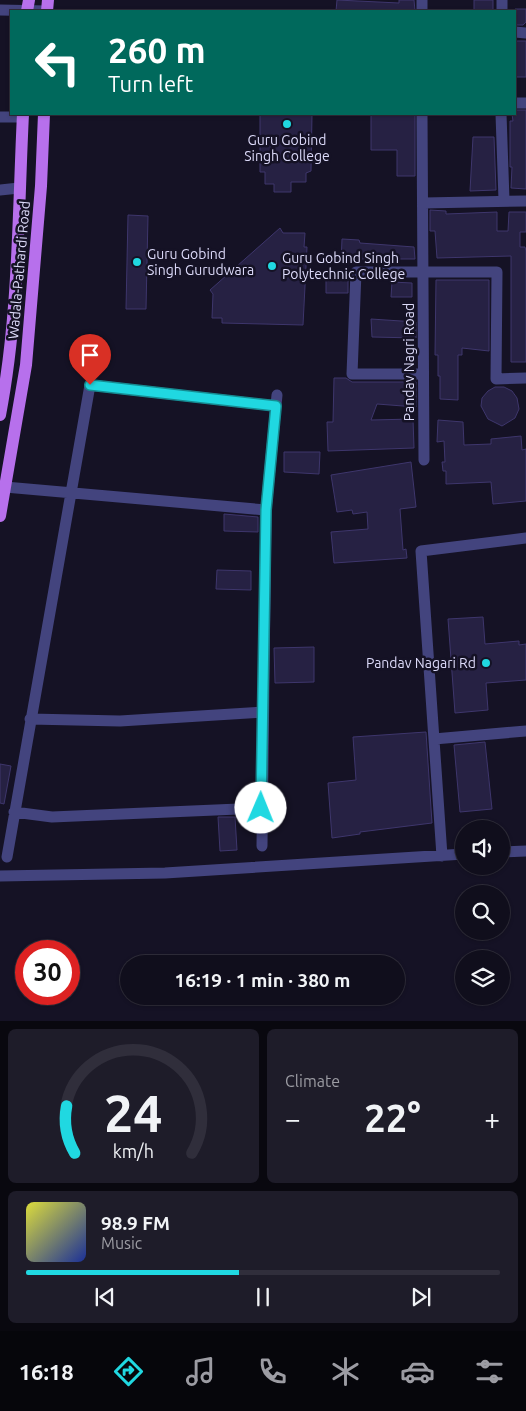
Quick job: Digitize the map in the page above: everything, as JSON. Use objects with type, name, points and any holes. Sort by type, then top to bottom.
[{"type":"main road","name":"Wadala-Pathardi Road","points":[[0,412],[13,303],[23,115]]},
{"type":"main road","name":"Wadala-Pathardi Road","points":[[0,516],[20,414],[26,365],[40,196],[44,115]]},
{"type":"street","points":[[0,10],[28,7],[42,10]]},
{"type":"street","points":[[0,117],[23,115]]},
{"type":"street","name":"Pandav Nagri Road","points":[[422,115],[424,460]]},
{"type":"street","points":[[501,115],[504,200]]},
{"type":"street","points":[[0,190],[19,188]]},
{"type":"street","points":[[424,203],[526,201]]},
{"type":"street","points":[[423,374],[352,374],[356,272],[497,272],[496,379],[526,378]]},
{"type":"street","points":[[7,856],[90,385],[276,400],[266,510],[262,846]]},
{"type":"street","points":[[0,412],[20,414]]},
{"type":"street","points":[[5,487],[266,510]]},
{"type":"street","points":[[442,856],[421,551],[526,538]]},
{"type":"street","points":[[30,719],[120,721],[263,712]]},
{"type":"street","points":[[434,739],[526,731]]},
{"type":"street","points":[[14,812],[52,817],[261,808]]},
{"type":"street","points":[[510,852],[526,851]]},
{"type":"street","points":[[0,876],[165,873],[455,855]]},
{"type":"building","points":[[337,0],[399,3],[399,0],[414,0],[415,10],[336,10]]},
{"type":"building","points":[[474,0],[493,0],[493,10],[474,10]]},
{"type":"building","points":[[526,9],[526,22],[523,25],[516,25],[515,10]]},
{"type":"building","points":[[516,41],[526,41],[526,77],[516,77]]},
{"type":"building","points":[[516,110],[526,110],[526,189],[511,188],[510,121],[513,121],[512,115],[516,115]]},
{"type":"building","points":[[260,115],[312,115],[311,171],[306,173],[306,182],[291,182],[291,192],[274,192],[274,184],[265,184],[265,172],[260,172]]},
{"type":"building","points":[[371,115],[415,115],[415,176],[397,176],[397,150],[371,150]]},
{"type":"building","points":[[473,137],[494,137],[496,190],[470,191]]},
{"type":"building","points":[[430,210],[446,211],[446,214],[497,212],[497,231],[508,231],[509,212],[526,212],[526,232],[520,232],[520,247],[525,247],[526,251],[526,362],[511,362],[511,256],[437,258],[435,231],[430,231]]},
{"type":"building","name":"Guru Gobind Singh Gurudwara","points":[[128,215],[148,216],[146,309],[126,309]]},
{"type":"building","name":"Guru Gobind Singh Polytechnic College","points":[[280,228],[283,233],[305,233],[304,247],[307,247],[303,325],[222,323],[222,318],[212,318],[213,294],[210,290]]},
{"type":"building","points":[[342,239],[359,240],[360,243],[414,247],[415,259],[393,259],[394,257],[377,256],[377,259],[359,259],[355,264],[341,263]]},
{"type":"building","points":[[326,278],[348,279],[348,293],[326,293]]},
{"type":"building","points":[[436,280],[489,280],[489,351],[462,348],[462,355],[458,355],[458,400],[440,399],[438,355],[435,355]]},
{"type":"building","points":[[392,282],[412,283],[412,297],[391,297]]},
{"type":"building","points":[[371,319],[416,322],[416,338],[372,337]]},
{"type":"building","points":[[334,378],[346,378],[352,382],[416,382],[416,407],[377,404],[371,420],[413,419],[414,448],[328,451],[327,422],[333,422]]},
{"type":"building","points":[[495,387],[504,387],[512,391],[517,398],[519,409],[515,418],[502,426],[488,419],[481,406],[482,398]]},
{"type":"building","points":[[438,420],[463,422],[464,445],[491,444],[491,439],[521,436],[522,450],[526,449],[526,501],[493,504],[491,482],[446,484],[446,471],[443,471],[442,462],[445,462],[444,441],[437,442]]},
{"type":"building","points":[[284,452],[320,452],[319,474],[284,472]]},
{"type":"building","points":[[411,462],[416,507],[400,509],[403,550],[406,549],[407,558],[334,563],[331,532],[368,529],[367,512],[353,514],[352,510],[337,512],[331,475]]},
{"type":"building","points":[[224,514],[258,517],[258,532],[224,531]]},
{"type":"building","points":[[217,570],[251,571],[251,590],[216,589]]},
{"type":"building","points":[[483,617],[485,644],[519,641],[519,645],[526,644],[526,680],[486,683],[488,710],[455,713],[448,619]]},
{"type":"building","points":[[314,647],[314,682],[275,683],[274,648]]},
{"type":"building","points":[[426,732],[432,823],[360,832],[360,834],[332,838],[328,783],[356,780],[353,737]]},
{"type":"building","points":[[485,742],[492,809],[460,812],[454,745]]},
{"type":"building","points":[[0,764],[11,766],[4,804],[0,803]]},
{"type":"building","points":[[218,817],[235,817],[237,850],[220,851]]},
{"type":"place","name":"Guru Gobind Singh College","points":[[287,124]]},
{"type":"place","name":"Guru Gobind Singh Gurudwara","points":[[137,262]]},
{"type":"place","name":"Guru Gobind Singh Polytechnic College","points":[[272,266]]},
{"type":"place","name":"Pandav Nagari Rd","points":[[486,663]]},
{"type":"route","points":[[90,385],[276,406],[266,510],[261,808]]}]
